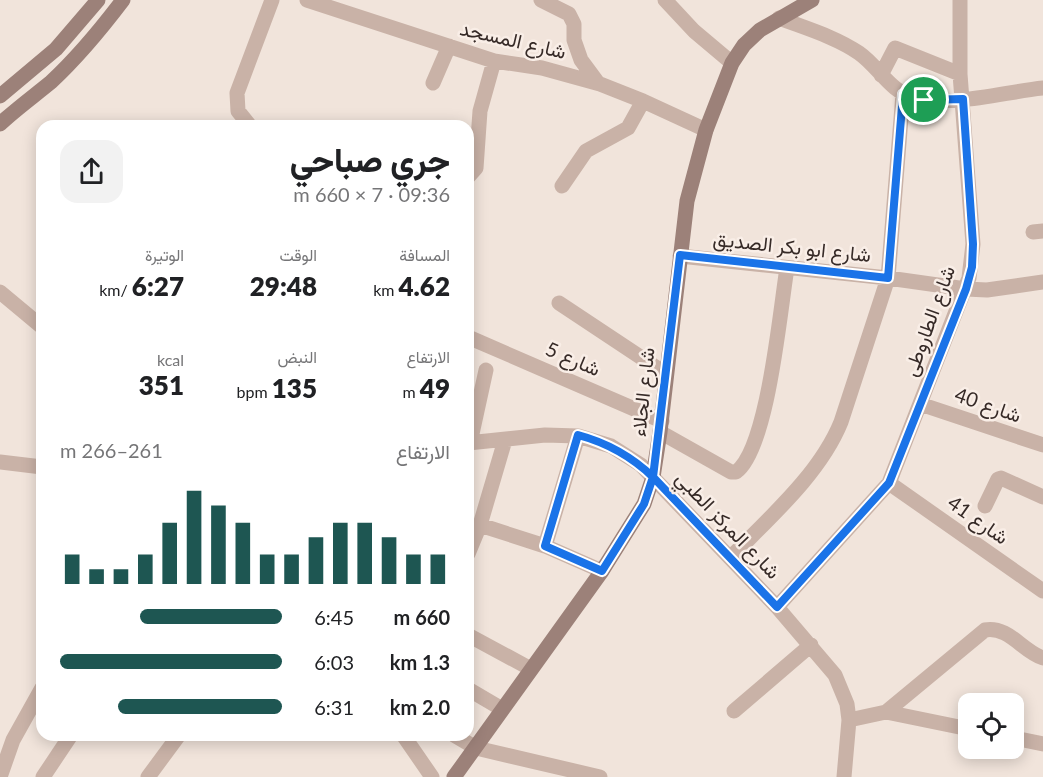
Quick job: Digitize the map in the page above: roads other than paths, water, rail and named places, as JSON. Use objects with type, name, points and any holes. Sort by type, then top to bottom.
[{"type":"street","points":[[0,96],[56,49],[98,0]]},
{"type":"street","points":[[0,124],[72,61],[123,0]]},
{"type":"street","points":[[245,120],[238,111],[237,93],[272,0]]},
{"type":"street","name":"شارع المسجد","points":[[307,0],[494,61],[542,68],[600,84],[706,130]]},
{"type":"street","points":[[541,0],[569,14],[574,24],[574,40],[581,60],[592,77],[600,84]]},
{"type":"street","points":[[665,0],[694,31],[732,63]]},
{"type":"street","name":"شارع الجلاء","points":[[454,777],[602,571],[644,504],[653,477],[661,426],[687,201],[706,130],[732,63],[752,38],[779,18],[812,0]]},
{"type":"street","name":"شارع الطاروطى","points":[[777,607],[889,483],[966,289],[972,267],[973,244],[960,74],[960,0]]},
{"type":"street","points":[[779,18],[860,53],[903,94],[924,100],[963,99],[1043,88]]},
{"type":"street","points":[[434,84],[449,46]]},
{"type":"street","points":[[881,75],[895,48],[960,74]]},
{"type":"street","points":[[474,173],[480,111],[494,61]]},
{"type":"street","points":[[730,558],[807,477],[835,437],[888,278],[903,94]]},
{"type":"street","points":[[562,186],[586,151],[628,128],[643,101]]},
{"type":"street","name":"شارع ابو بكر الصديق","points":[[680,255],[966,289],[987,290],[1043,282]]},
{"type":"street","name":"شارع 5","points":[[474,340],[661,426],[730,472],[736,472],[744,465],[755,444],[766,406],[787,268]]},
{"type":"street","points":[[0,292],[36,322]]},
{"type":"street","points":[[559,303],[666,374]]},
{"type":"street","points":[[474,422],[486,370]]},
{"type":"street","name":"شارع 40","points":[[920,404],[1043,445]]},
{"type":"street","name":"شارع المركز الطبي","points":[[474,443],[560,434],[578,435],[619,450],[641,465],[777,607],[811,645],[839,682],[847,704],[849,720],[844,777]]},
{"type":"street","points":[[545,546],[578,435]]},
{"type":"street","points":[[474,540],[505,440]]},
{"type":"street","points":[[0,462],[36,466]]},
{"type":"street","points":[[985,506],[998,479],[1001,478],[1043,496]]},
{"type":"street","name":"شارع 41","points":[[889,483],[1043,591]]},
{"type":"street","points":[[480,525],[545,546],[602,571]]},
{"type":"street","points":[[886,712],[985,630],[994,628],[1043,658]]},
{"type":"street","points":[[474,638],[531,669]]},
{"type":"street","points":[[734,711],[811,645]]},
{"type":"street","points":[[474,692],[502,708]]},
{"type":"street","points":[[0,777],[13,740],[36,699]]},
{"type":"street","points":[[849,720],[886,712],[958,727]]},
{"type":"street","points":[[1024,740],[1043,744]]},
{"type":"street","points":[[43,777],[67,741]]},
{"type":"street","points":[[148,777],[175,741]]},
{"type":"street","points":[[406,741],[432,777]]},
{"type":"street","points":[[464,741],[476,748],[600,777]]}]
